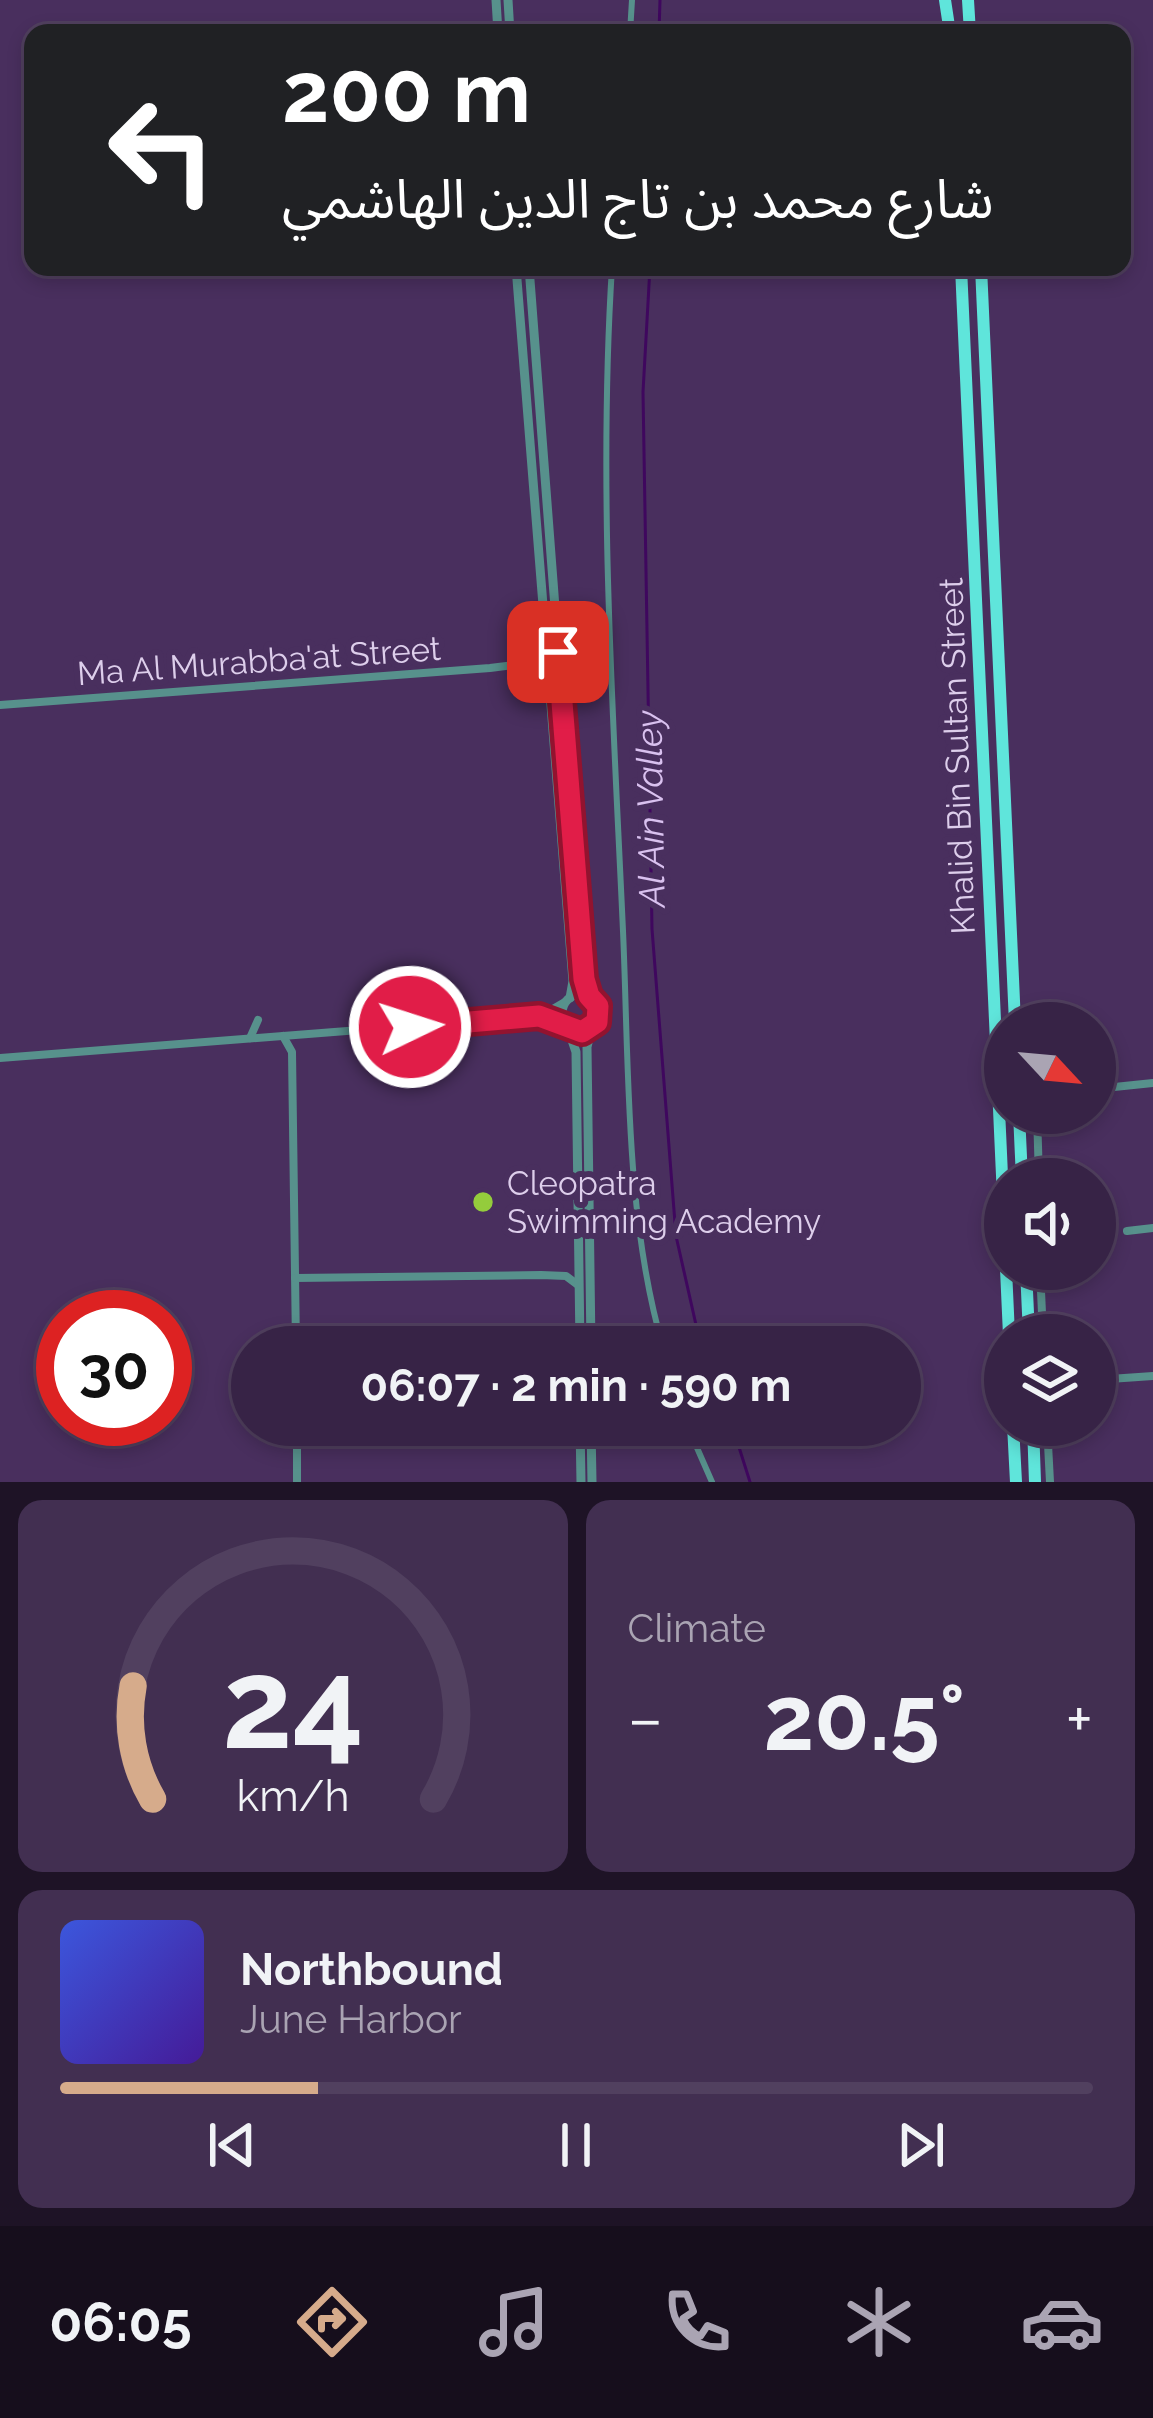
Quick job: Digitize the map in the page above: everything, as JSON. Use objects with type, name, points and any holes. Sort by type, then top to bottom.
[{"type":"main road","name":"Khalid Bin Sultan Street","points":[[961,276],[1001,1158]]},
{"type":"main road","name":"Khalid Bin Sultan Street","points":[[981,276],[1014,1002]]},
{"type":"main road","points":[[981,682],[988,700],[993,769],[1004,774]]},
{"type":"main road","points":[[985,788],[996,794],[1000,850],[1010,880]]},
{"type":"main road","points":[[1014,1446],[1016,1482]]},
{"type":"main road","points":[[1034,1446],[1035,1482]]},
{"type":"street","points":[[517,276],[573,981],[562,1012],[576,1055],[580,1326]]},
{"type":"street","points":[[530,276],[584,979],[599,1014],[587,1047],[591,1326]]},
{"type":"street","points":[[612,276],[603,509],[630,1090],[646,1268],[658,1326]]},
{"type":"street","name":"Ma Al Murabba'at Street","points":[[0,705],[522,664],[547,648]]},
{"type":"street","points":[[522,664],[549,678]]},
{"type":"street","points":[[539,1016],[568,1000],[589,996]]},
{"type":"street","points":[[0,1058],[539,1016],[582,1032],[591,1029]]},
{"type":"street","points":[[250,1038],[258,1020]]},
{"type":"street","points":[[292,1052],[304,1034]]},
{"type":"street","points":[[283,1036],[292,1052],[296,1326]]},
{"type":"street","points":[[1116,1087],[1153,1083]]},
{"type":"street","points":[[1126,1231],[1153,1228]]},
{"type":"street","points":[[566,1276],[578,1264]]},
{"type":"street","points":[[295,1278],[566,1276],[579,1286]]},
{"type":"street","points":[[1116,1379],[1153,1376]]},
{"type":"street","points":[[297,1446],[297,1482]]},
{"type":"street","points":[[580,1446],[581,1482]]},
{"type":"street","points":[[591,1446],[592,1482]]},
{"type":"street","points":[[696,1446],[712,1482]]},
{"type":"street","points":[[1048,1446],[1050,1482]]},
{"type":"waterway","name":"Al Ain Valley","points":[[659,24],[660,0]]},
{"type":"waterway","name":"Al Ain Valley","points":[[649,276],[643,392],[652,929],[676,1236],[696,1326]]},
{"type":"waterway","name":"Al Ain Valley","points":[[739,1446],[750,1482]]},
{"type":"place","name":"Cleopatra Swimming Academy","points":[[483,1202]]},
{"type":"route","points":[[410,1027],[539,1016],[582,1032],[597,1022],[598,1006],[584,979],[558,652]]}]
